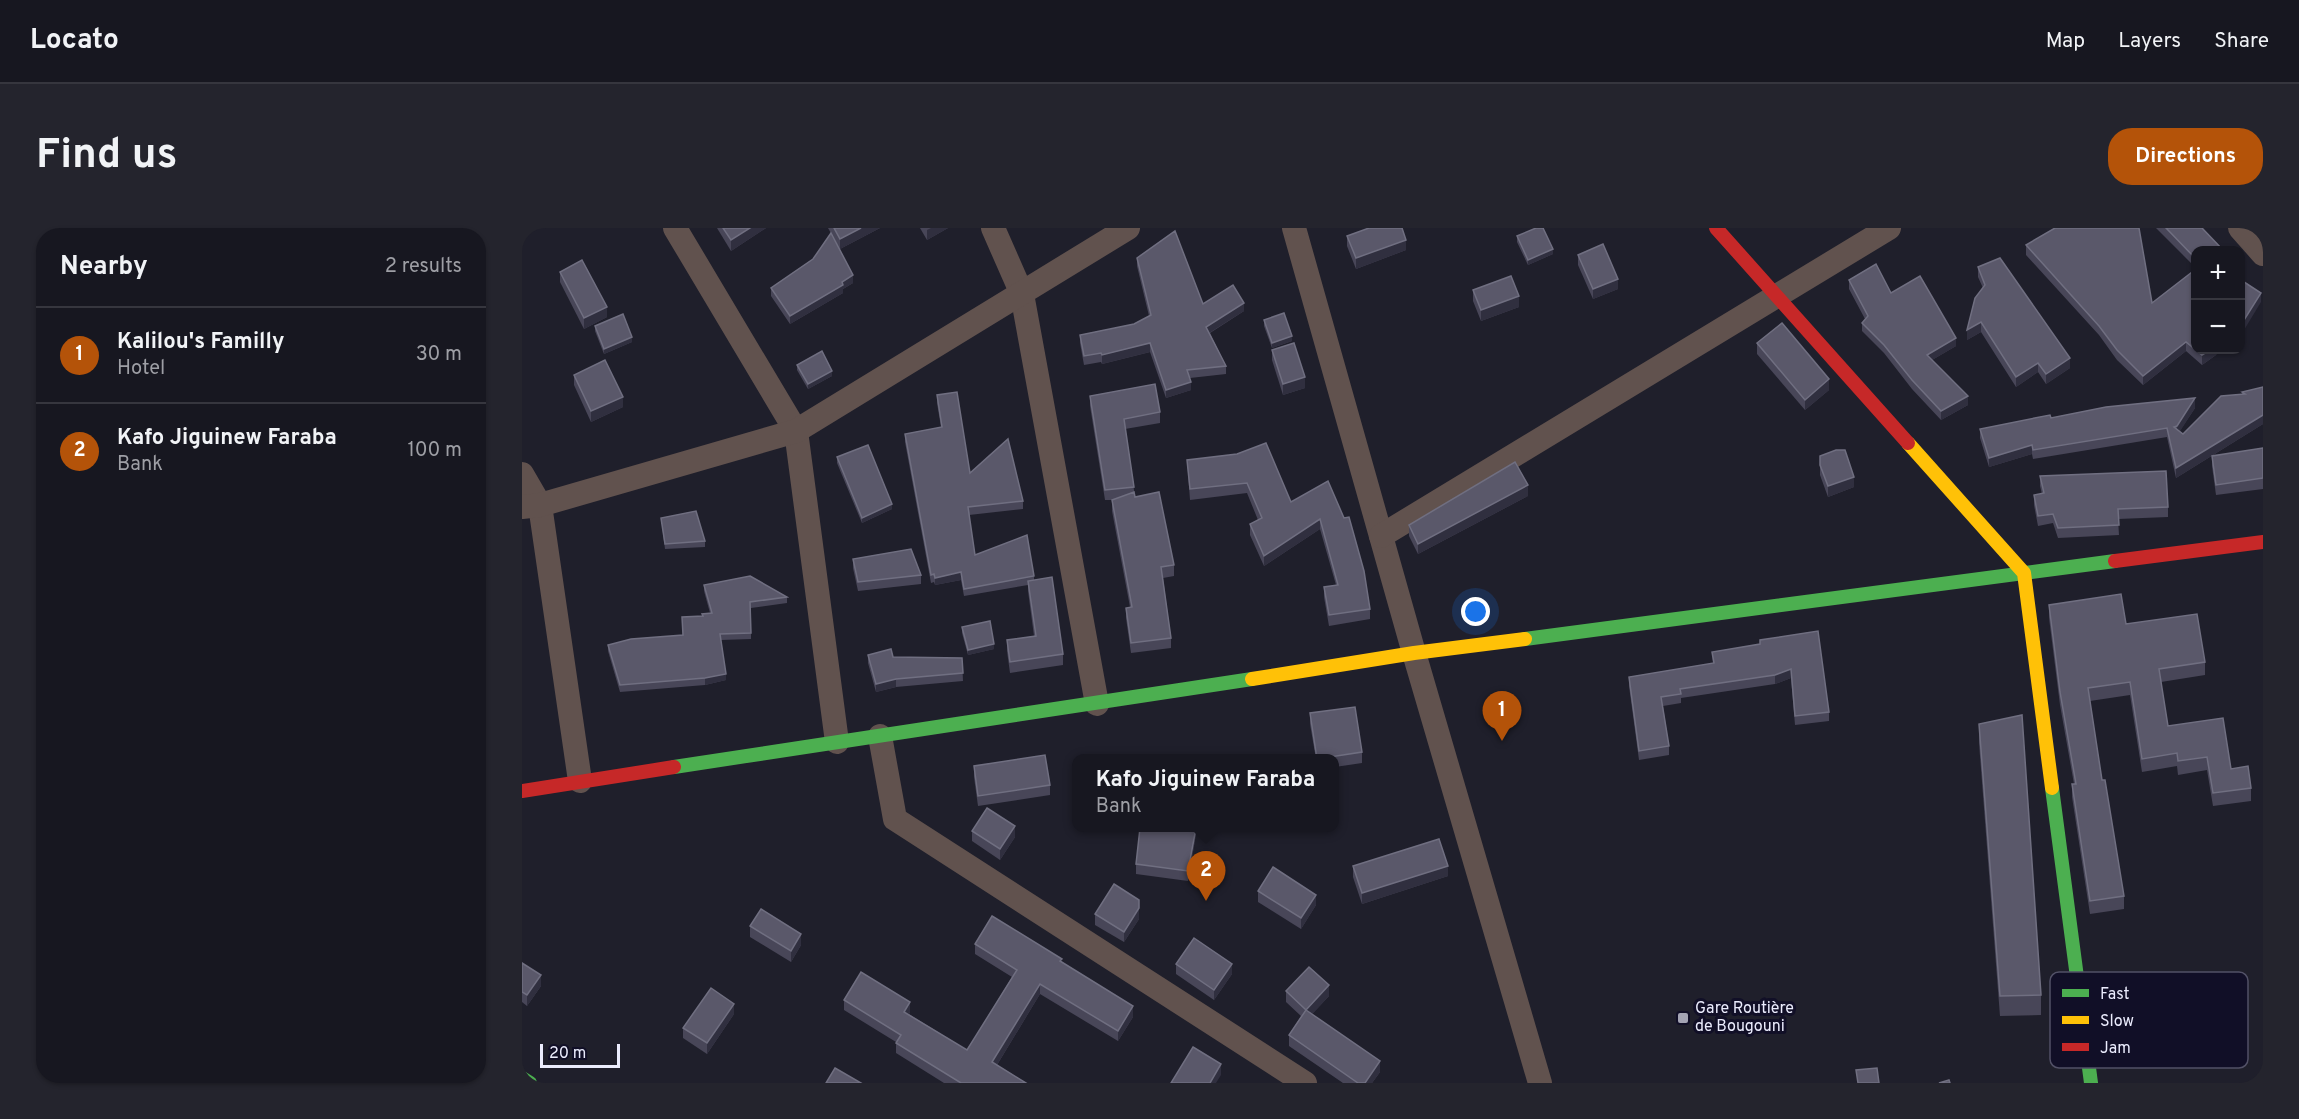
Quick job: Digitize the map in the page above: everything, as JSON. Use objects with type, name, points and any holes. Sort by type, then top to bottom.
[{"type":"main road","points":[[1716,228],[2024,573],[2076,972]]},
{"type":"main road","points":[[522,791],[1097,704],[1414,653],[2263,542]]},
{"type":"main road","points":[[2089,1068],[2091,1083]]},
{"type":"main road","points":[[522,1078],[530,1083]]},
{"type":"street","points":[[675,228],[796,431],[837,742]]},
{"type":"street","points":[[993,228],[1022,294],[1097,704]]},
{"type":"street","points":[[531,506],[796,431],[1128,228]]},
{"type":"street","points":[[1294,228],[1414,653],[1540,1083]]},
{"type":"street","points":[[1381,536],[1889,228]]},
{"type":"street","points":[[2240,228],[2263,254]]},
{"type":"street","points":[[2247,228],[2263,239]]},
{"type":"street","points":[[522,474],[531,506],[580,781]]},
{"type":"street","points":[[880,736],[896,819],[1305,1083]]},
{"type":"building","points":[[723,228],[750,228],[731,240]]},
{"type":"building","points":[[834,228],[861,228],[840,239]]},
{"type":"building","points":[[1369,228],[1402,228],[1406,240],[1356,258],[1347,236]]},
{"type":"building","points":[[1536,228],[1543,228],[1553,249],[1528,260],[1517,236]]},
{"type":"building","points":[[2055,228],[2139,228],[2152,303],[2191,273],[2191,346],[2186,342],[2143,376],[2117,350],[2099,326],[2026,245]]},
{"type":"building","points":[[2166,228],[2202,228],[2219,246],[2191,246],[2191,254]]},
{"type":"building","points":[[1175,231],[1203,304],[1233,285],[1244,303],[1206,327],[1226,366],[1187,370],[1191,382],[1166,390],[1150,343],[1102,355],[1101,353],[1084,356],[1080,335],[1134,324],[1151,315],[1137,258]]},
{"type":"building","points":[[831,233],[853,275],[842,282],[843,285],[790,316],[771,288],[813,259]]},
{"type":"building","points":[[1603,244],[1618,279],[1593,289],[1578,255]]},
{"type":"building","points":[[2000,258],[2070,358],[2046,374],[2038,363],[2016,377],[1981,322],[1967,330],[1975,298],[1985,285],[1978,267]]},
{"type":"building","points":[[582,260],[607,307],[584,318],[560,272]]},
{"type":"building","points":[[1876,264],[1891,293],[1920,276],[1956,338],[1927,355],[1968,396],[1941,411],[1862,323],[1868,316],[1849,280]]},
{"type":"building","points":[[1511,276],[1519,296],[1481,310],[1473,290]]},
{"type":"building","points":[[2245,283],[2261,293],[2245,319]]},
{"type":"building","points":[[1284,313],[1292,336],[1272,343],[1264,320]]},
{"type":"building","points":[[623,314],[632,337],[604,349],[595,326]]},
{"type":"building","points":[[1782,323],[1829,379],[1805,400],[1757,343]]},
{"type":"building","points":[[1294,343],[1305,377],[1283,384],[1272,350]]},
{"type":"building","points":[[822,351],[832,371],[808,384],[797,365]]},
{"type":"building","points":[[605,360],[623,397],[591,411],[574,375]]},
{"type":"building","points":[[1155,384],[1160,412],[1124,419],[1134,487],[1105,490],[1090,396]]},
{"type":"building","points":[[2263,387],[2263,415],[2176,468],[2167,428],[2033,450],[2032,445],[1989,458],[1980,429],[2050,415],[2051,418],[2106,407],[2195,398],[2177,426],[2174,427],[2183,434],[2221,396],[2245,394],[2242,392]]},
{"type":"building","points":[[957,392],[970,473],[1008,439],[1023,501],[968,507],[975,555],[1027,535],[1034,576],[964,589],[961,572],[935,578],[934,574],[931,575],[905,434],[942,427],[937,395]]},
{"type":"building","points":[[1266,443],[1291,502],[1328,481],[1344,518],[1349,517],[1364,571],[1370,609],[1329,615],[1324,587],[1338,585],[1320,519],[1264,556],[1250,524],[1262,518],[1247,483],[1190,489],[1187,460],[1237,454]]},
{"type":"building","points":[[868,445],[892,504],[862,518],[837,457]]},
{"type":"building","points":[[2263,448],[2263,478],[2216,485],[2212,456]]},
{"type":"building","points":[[1836,450],[1845,450],[1854,477],[1828,486],[1820,465],[1820,456]]},
{"type":"building","points":[[1515,462],[1528,485],[1418,544],[1409,525]]},
{"type":"building","points":[[2166,471],[2168,507],[2118,509],[2119,525],[2058,528],[2053,514],[2038,516],[2034,495],[2044,493],[2040,476]]},
{"type":"building","points":[[1134,492],[1135,497],[1159,492],[1174,565],[1161,567],[1171,638],[1131,643],[1126,608],[1132,607],[1112,500]]},
{"type":"building","points":[[696,511],[705,541],[665,544],[661,518]]},
{"type":"building","points":[[911,549],[921,575],[858,582],[853,559]]},
{"type":"building","points":[[750,576],[787,597],[750,602],[751,633],[720,634],[726,674],[705,678],[620,685],[608,645],[631,639],[683,635],[682,617],[712,613],[704,585]]},
{"type":"building","points":[[1052,577],[1063,654],[1010,662],[1007,640],[1036,636],[1028,581]]},
{"type":"building","points":[[2121,594],[2126,624],[2197,614],[2205,662],[2159,669],[2168,726],[2223,718],[2231,769],[2248,766],[2251,788],[2213,793],[2207,757],[2178,761],[2177,753],[2142,759],[2130,682],[2088,688],[2102,780],[2105,780],[2124,896],[2090,901],[2072,784],[2076,784],[2060,692],[2049,605]]},
{"type":"building","points":[[990,621],[994,644],[968,650],[962,627]]},
{"type":"building","points":[[1818,631],[1829,712],[1795,716],[1791,669],[1775,675],[1680,689],[1681,694],[1661,697],[1669,746],[1639,751],[1629,677],[1714,663],[1712,652],[1760,644],[1760,640]]},
{"type":"building","points":[[891,649],[893,657],[962,658],[963,673],[896,679],[876,684],[868,655]]},
{"type":"building","points":[[1355,707],[1362,752],[1339,756],[1316,754],[1310,713]]},
{"type":"building","points":[[2022,715],[2041,995],[2000,996],[1979,724]]},
{"type":"building","points":[[1045,755],[1050,785],[978,796],[974,766]]},
{"type":"building","points":[[987,808],[1015,826],[1000,849],[972,831]]},
{"type":"building","points":[[1140,832],[1195,832],[1188,871],[1136,864]]},
{"type":"building","points":[[1439,839],[1448,866],[1362,893],[1353,866]]},
{"type":"building","points":[[1273,867],[1316,895],[1301,918],[1258,891]]},
{"type":"building","points":[[1114,884],[1139,900],[1139,908],[1124,932],[1095,914]]},
{"type":"building","points":[[761,909],[801,934],[791,951],[750,926]]},
{"type":"building","points":[[992,916],[1133,1006],[1118,1031],[1040,984],[992,1062],[1026,1083],[961,1083],[896,1043],[901,1035],[844,1000],[861,972],[910,1002],[904,1012],[967,1050],[1017,970],[975,944]]},
{"type":"building","points":[[1194,938],[1232,964],[1214,990],[1176,964]]},
{"type":"building","points":[[522,963],[541,975],[527,995],[522,992]]},
{"type":"building","points":[[1309,967],[1329,985],[1306,1010],[1286,991]]},
{"type":"building","points":[[711,988],[734,1004],[707,1043],[683,1028]]},
{"type":"building","points":[[1306,1010],[1380,1061],[1365,1083],[1358,1083],[1289,1035]]},
{"type":"building","points":[[1193,1047],[1221,1064],[1210,1083],[1171,1083]]},
{"type":"building","points":[[835,1068],[861,1083],[826,1083]]},
{"type":"building","points":[[1877,1068],[1879,1083],[1858,1083],[1856,1070]]},
{"type":"traffic: fast","points":[[1525,639],[2115,561]]},
{"type":"traffic: fast","points":[[674,767],[1252,679]]},
{"type":"traffic: fast","points":[[2052,788],[2076,972]]},
{"type":"traffic: fast","points":[[2089,1068],[2091,1083]]},
{"type":"traffic: fast","points":[[522,1078],[530,1083]]},
{"type":"traffic: slow","points":[[1908,443],[2024,573],[2052,788]]},
{"type":"traffic: slow","points":[[1252,679],[1414,653],[1525,639]]},
{"type":"traffic: jam","points":[[1716,228],[1908,443]]},
{"type":"traffic: jam","points":[[2115,561],[2263,542]]},
{"type":"traffic: jam","points":[[522,791],[674,767]]},
{"type":"place","name":"Kalilou's Familly","points":[[1502,741]]},
{"type":"place","name":"Kafo Jiguinew Faraba","points":[[1206,901]]},
{"type":"place","name":"Gare Routière de Bougouni","points":[[1683,1018]]}]
